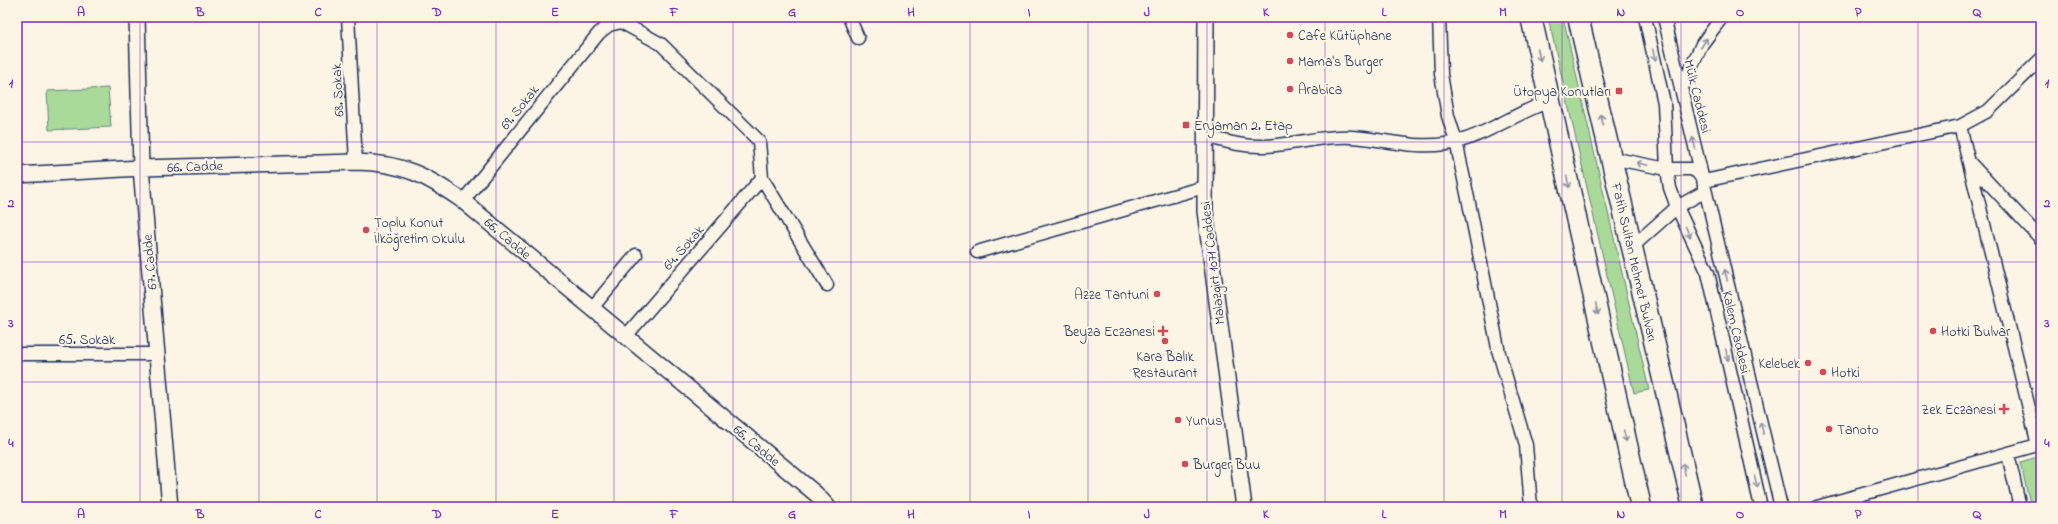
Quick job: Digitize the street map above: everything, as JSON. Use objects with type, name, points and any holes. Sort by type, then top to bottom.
[{"type":"highway","points":[[1531,17],[1641,507]]},
{"type":"highway","name":"Fatih Sultan Mehmet Bulvarı","points":[[1578,17],[1693,507]]},
{"type":"street","name":"67. Cadde","points":[[137,17],[141,168],[170,507]]},
{"type":"street","name":"68. Sokak","points":[[348,17],[356,162]]},
{"type":"street","points":[[849,17],[858,38]]},
{"type":"street","name":"Malazgirt 1071 Caddesi","points":[[1206,17],[1204,187],[1207,232],[1244,507]]},
{"type":"street","points":[[1439,17],[1441,74],[1448,116],[1456,141],[1499,353],[1526,445],[1531,507]]},
{"type":"street","points":[[1645,17],[1664,103],[1667,169]]},
{"type":"street","name":"Mülk Caddesi","points":[[1664,17],[1704,181]]},
{"type":"street","points":[[1681,90],[1702,44],[1722,17]]},
{"type":"street","points":[[622,19],[661,44],[759,141],[762,178],[827,285]]},
{"type":"street","name":"69. Sokak","points":[[463,201],[599,32],[622,19]]},
{"type":"street","points":[[1704,181],[1960,126],[1988,111],[2041,59]]},
{"type":"street","points":[[1205,136],[1241,145],[1263,146],[1286,144],[1322,137],[1351,137],[1415,145],[1447,144],[1478,134],[1531,107],[1550,101]]},
{"type":"street","points":[[1817,507],[2040,445],[1960,126]]},
{"type":"street","points":[[1611,158],[1667,169],[1691,169],[1697,172],[1704,181],[1704,192],[1677,207],[1632,246]]},
{"type":"street","name":"66. Cadde","points":[[17,174],[141,168],[356,162],[387,163],[409,170],[434,182],[463,201],[816,494],[828,507]]},
{"type":"street","points":[[1969,163],[2041,239]]},
{"type":"street","name":"Kalem Caddesi","points":[[1667,169],[1670,188],[1677,207],[1708,273],[1761,507]]},
{"type":"street","name":"64. Sokak","points":[[626,336],[762,178]]},
{"type":"street","name":"Kalem Caddesi","points":[[1704,181],[1781,507]]},
{"type":"street","points":[[977,252],[1204,187]]},
{"type":"street","points":[[592,308],[636,255]]},
{"type":"street","name":"65. Sokak","points":[[17,354],[156,354]]},
{"type":"street","points":[[2008,454],[2020,507]]},
{"type":"green space","points":[[1548,17],[1563,17],[1649,390],[1634,393]]},
{"type":"green space","points":[[108,88],[111,127],[49,130],[47,91]]},
{"type":"green space","points":[[2041,456],[2041,507],[2031,507],[2020,462]]},
{"type":"place","name":"Cafe Kütüphane","points":[[1290,35]]},
{"type":"place","name":"Mama's Burger","points":[[1290,61]]},
{"type":"place","name":"Arabica","points":[[1290,89]]},
{"type":"place","name":"Ütopya Konutları","points":[[1619,91]]},
{"type":"place","name":"Eryaman 2. Etap","points":[[1186,125]]},
{"type":"place","name":"Toplu Konut İlköğretim Okulu","points":[[366,230]]},
{"type":"place","name":"Azze Tantuni","points":[[1157,294]]},
{"type":"place","name":"Beyza Eczanesi","points":[[1163,331]]},
{"type":"place","name":"Hotki Bulvar","points":[[1933,331]]},
{"type":"place","name":"Kara Balık Restaurant","points":[[1165,341]]},
{"type":"place","name":"Kelebek","points":[[1808,363]]},
{"type":"place","name":"Hotki","points":[[1823,372]]},
{"type":"place","name":"Zek Eczanesi","points":[[2004,409]]},
{"type":"place","name":"Yunus","points":[[1178,420]]},
{"type":"place","name":"Tanoto","points":[[1829,429]]},
{"type":"place","name":"Burger Buu","points":[[1185,464]]}]
